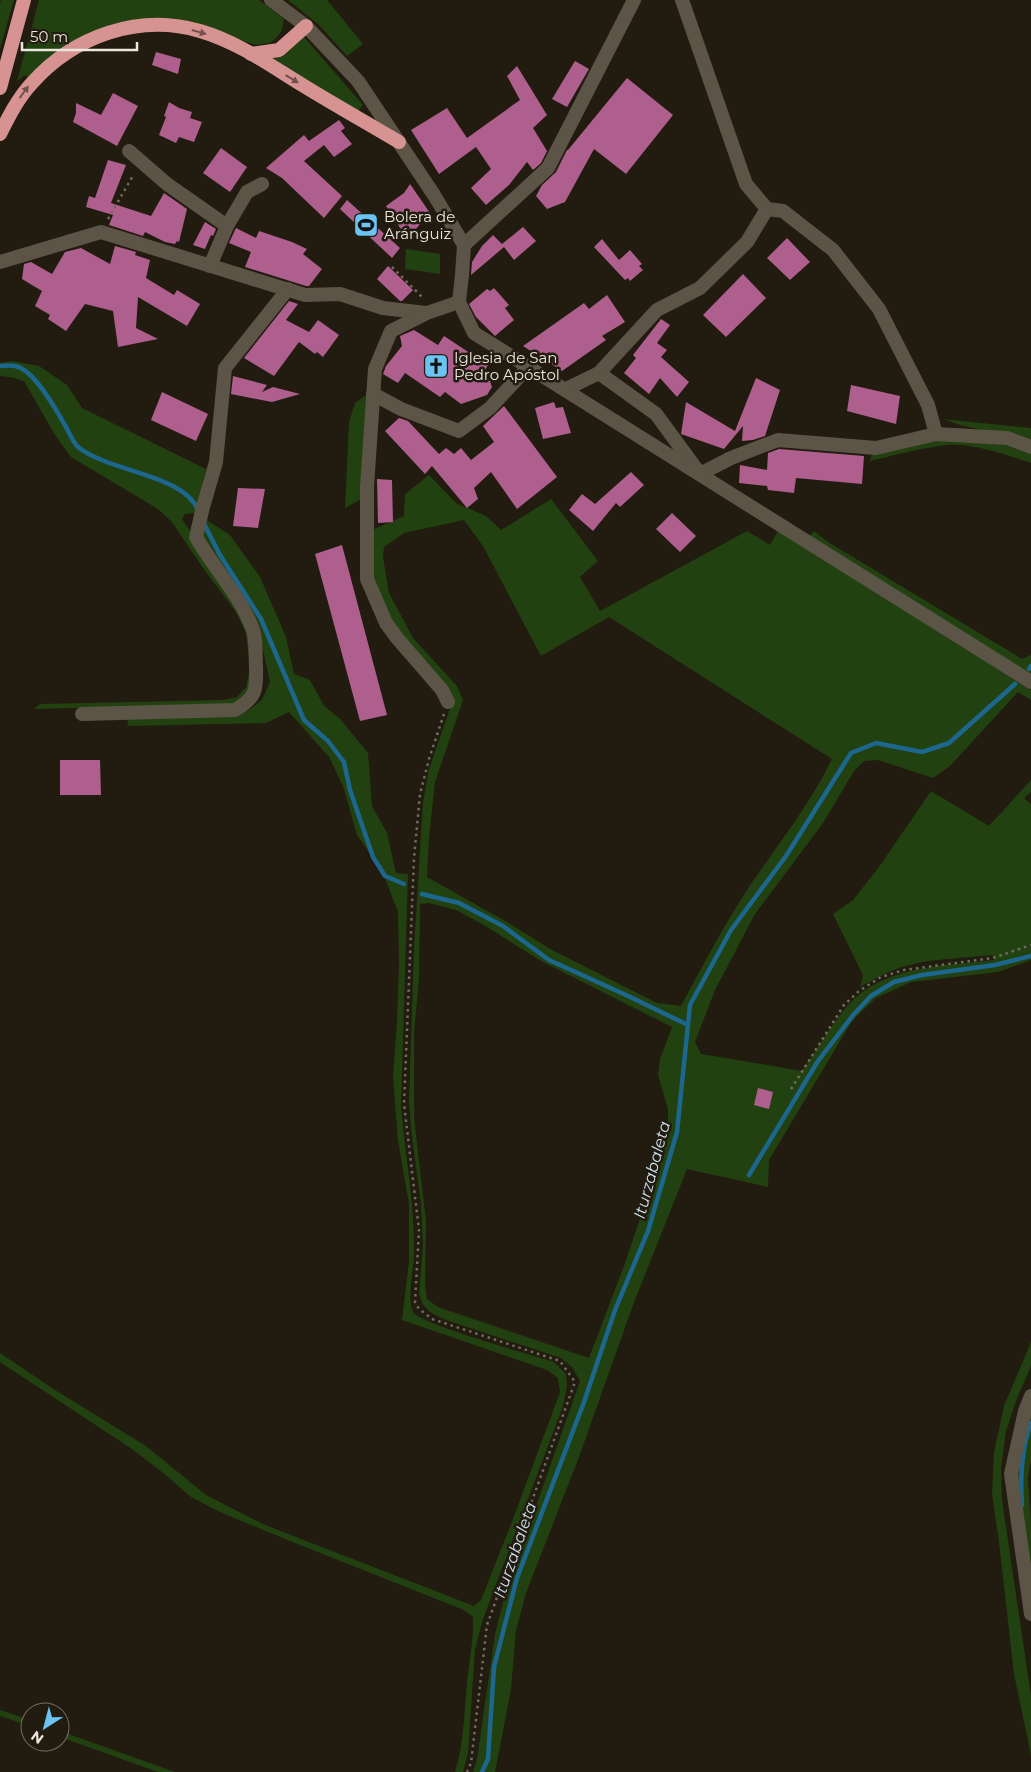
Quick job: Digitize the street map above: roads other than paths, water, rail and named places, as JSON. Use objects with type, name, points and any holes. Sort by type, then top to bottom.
[{"type":"highway","points":[[0,88],[24,0]]},
{"type":"highway","points":[[0,134],[13,108],[31,83],[58,58],[94,37],[144,25],[200,31],[232,44],[399,142]]},
{"type":"highway","points":[[251,54],[279,50],[306,26]]},
{"type":"street","points":[[271,0],[306,26],[358,81],[434,195],[464,245],[459,302],[474,333],[1031,682]]},
{"type":"street","points":[[464,245],[548,168],[634,0]]},
{"type":"street","points":[[682,0],[746,184],[767,209],[783,211],[833,250],[879,309],[928,405],[936,434]]},
{"type":"street","points":[[128,151],[167,184],[228,226]]},
{"type":"street","points":[[210,266],[228,226],[247,192],[262,184]]},
{"type":"street","points":[[566,389],[598,372],[657,310],[700,288],[747,242],[767,209]]},
{"type":"street","points":[[0,262],[101,232],[304,295],[340,294],[383,308],[432,311]]},
{"type":"street","points":[[82,714],[235,710],[246,703],[257,687],[255,640],[252,626],[230,588],[204,552],[196,537],[216,462],[225,368],[288,289]]},
{"type":"street","points":[[448,702],[442,690],[397,638],[386,622],[367,579],[367,487],[375,369],[391,331],[432,311],[459,302]]},
{"type":"street","points":[[374,394],[400,409],[459,430],[490,408],[529,366]]},
{"type":"street","points":[[598,372],[656,414],[700,474]]},
{"type":"street","points":[[700,474],[731,458],[778,440],[876,448],[936,434],[1007,438],[1031,447]]},
{"type":"street","points":[[1031,1396],[1025,1411],[1011,1474],[1031,1614]]},
{"type":"waterway","points":[[0,366],[15,366],[22,369],[37,382],[51,401],[78,447],[91,455],[177,488],[190,498],[198,510]]},
{"type":"waterway","points":[[204,524],[220,555],[261,619],[304,720],[328,741],[344,762],[350,790],[373,857],[385,876],[404,884]]},
{"type":"waterway","name":"Iturzabaleta","points":[[482,1772],[488,1759],[494,1667],[517,1578],[584,1402],[615,1310],[648,1231],[677,1132],[690,1005],[731,930],[786,856],[851,753],[876,743],[922,752],[949,743],[1015,684]]},
{"type":"waterway","points":[[422,894],[459,903],[503,926],[549,960],[688,1025]]},
{"type":"waterway","points":[[749,1175],[818,1061],[854,1014],[871,996],[894,982],[922,975],[995,965],[1031,956]]},
{"type":"waterway","points":[[1022,1505],[1022,1463],[1031,1423]]},
{"type":"place","name":"Bolera de Aránguiz","points":[[366,225]]},
{"type":"place","name":"Iglesia de San Pedro Apóstol","points":[[436,366]]}]
